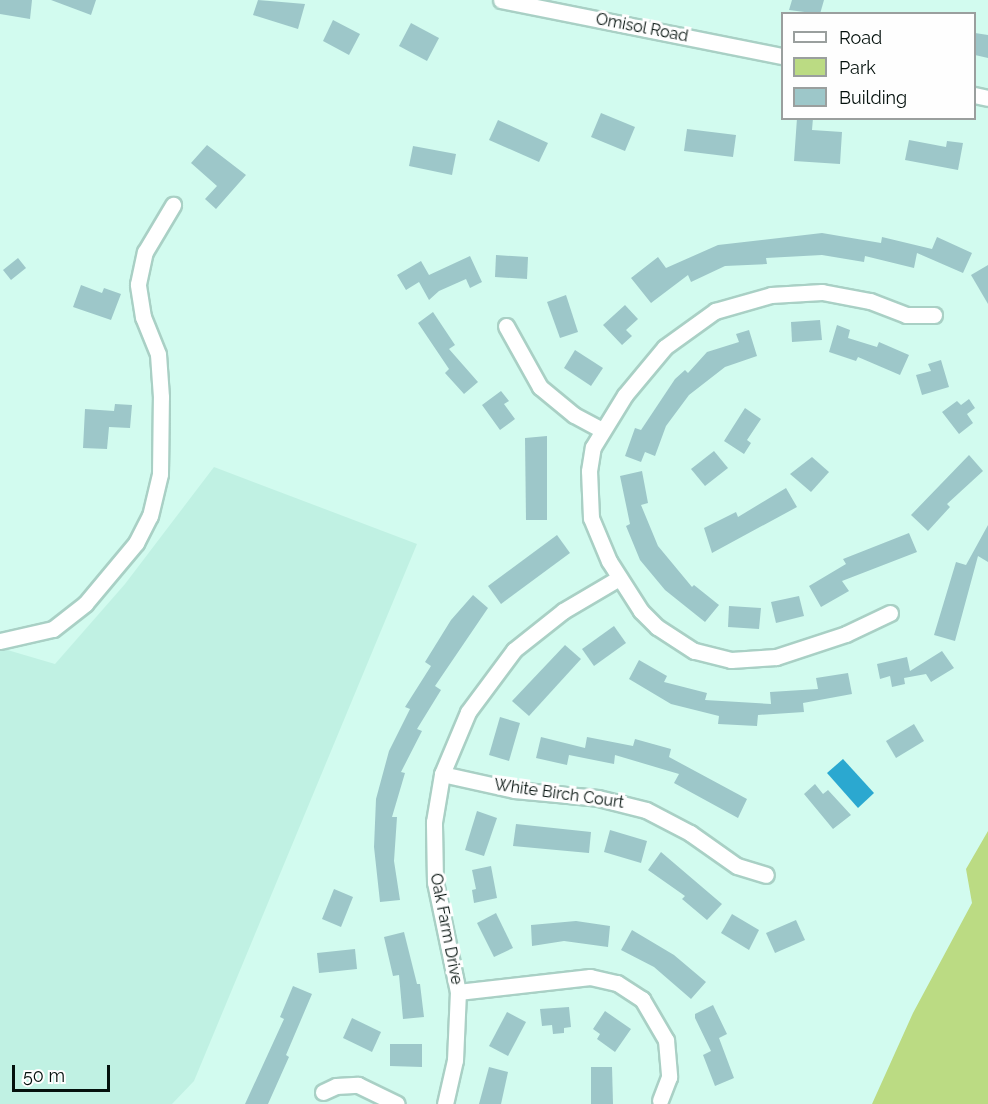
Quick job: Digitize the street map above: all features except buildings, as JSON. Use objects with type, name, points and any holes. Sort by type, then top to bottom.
[{"type":"street","name":"Omisol Road","points":[[501,0],[781,56]]},
{"type":"street","points":[[0,641],[53,629],[78,610],[136,543],[150,516],[160,474],[161,397],[158,354],[143,317],[138,284],[145,252],[173,205]]},
{"type":"street","points":[[890,613],[846,634],[776,657],[730,660],[694,651],[666,634],[641,611],[619,578],[591,518],[589,471],[593,447],[602,430],[664,347],[715,311],[771,296],[822,291],[870,301],[906,315],[934,315]]},
{"type":"street","points":[[506,326],[540,387],[564,408],[602,430]]},
{"type":"street","name":"Oak Farm Drive","points":[[445,1104],[455,1059],[458,992],[435,882],[434,822],[442,774],[468,712],[514,650],[564,611],[619,578]]},
{"type":"street","name":"White Birch Court","points":[[442,774],[513,790],[630,805],[669,820],[737,866],[766,875]]},
{"type":"street","points":[[458,992],[590,977],[617,983],[642,999],[662,1028],[669,1057],[669,1077],[660,1100]]},
{"type":"street","points":[[323,1092],[336,1086],[358,1085],[397,1104]]},
{"type":"shaded area","points":[[214,467],[417,544],[194,1081],[172,1104],[0,1104],[0,651],[4,649],[55,664],[125,584]]},
{"type":"green space","points":[[988,831],[988,1104],[872,1104],[913,1013],[972,903],[966,869]]},
{"type":"water","points":[[843,759],[874,793],[858,808],[827,773]]}]
